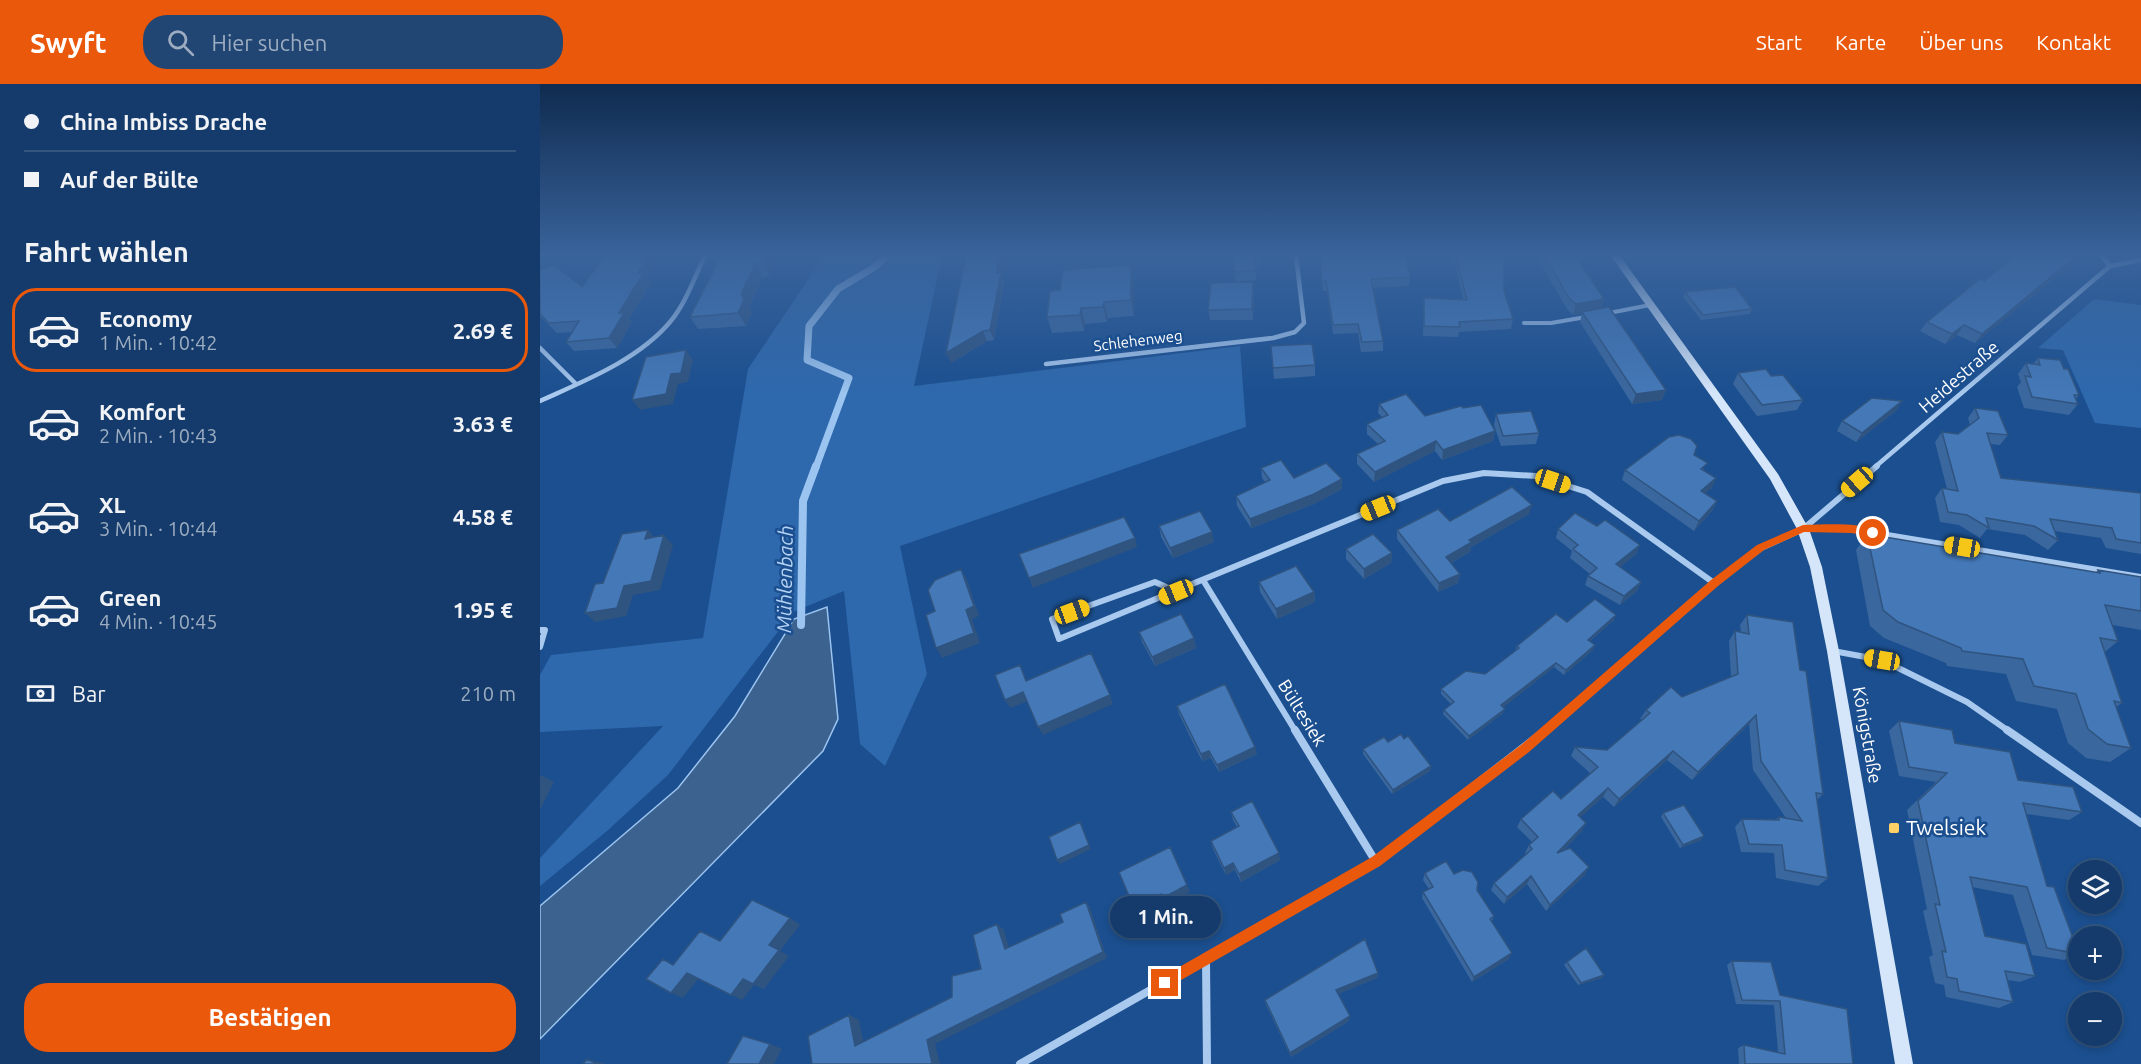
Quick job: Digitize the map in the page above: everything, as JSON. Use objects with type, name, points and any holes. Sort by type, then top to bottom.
[{"type":"main road","name":"Königstraße","points":[[1648,302],[1774,477],[1803,529],[1816,567],[1833,651],[1905,1064]]},
{"type":"street","points":[[540,400],[576,384],[651,339],[671,321],[681,302]]},
{"type":"street","name":"Schlehenweg","points":[[1046,364],[1274,338],[1301,329],[1304,323],[1301,302]]},
{"type":"street","name":"Heidestraße","points":[[1803,529],[2068,302]]},
{"type":"street","points":[[540,348],[576,384]]},
{"type":"street","points":[[1176,592],[1155,582],[1052,619],[1059,639],[1176,592],[1443,481],[1484,473],[1536,476],[1587,492],[1714,583]]},
{"type":"street","points":[[1020,1064],[1376,861],[1525,749],[1714,583],[1761,548],[1803,529],[1851,529],[2141,577]]},
{"type":"street","name":"Bültesiek","points":[[1203,580],[1376,861]]},
{"type":"street","points":[[540,630],[546,630],[540,647]]},
{"type":"street","points":[[1833,651],[1882,660],[1966,702],[2141,823]]},
{"type":"street","points":[[1206,960],[1207,1064]]},
{"type":"lane","points":[[1599,315],[1650,305]]},
{"type":"lane","points":[[1524,323],[1551,323],[1590,316]]},
{"type":"shaded area","points":[[793,302],[932,302],[914,386],[1240,346],[1246,427],[900,546],[927,674],[885,766],[860,744],[844,591],[793,612],[668,775],[607,831],[540,886],[540,858],[663,726],[540,732],[540,675],[551,655],[703,638],[748,369]]},
{"type":"shaded area","points":[[2091,302],[2141,305],[2141,428],[2095,423],[2063,350],[2038,348]]},
{"type":"shaded area","points":[[827,607],[838,719],[823,751],[540,1039],[540,906],[678,788],[735,716],[794,619]]},
{"type":"building","points":[[540,302],[626,302],[619,313],[624,313],[609,338],[566,342],[579,321],[549,323],[540,314]]},
{"type":"building","points":[[698,302],[743,302],[738,313],[690,317]]},
{"type":"building","points":[[957,302],[995,302],[990,330],[983,331],[946,353]]},
{"type":"building","points":[[1049,302],[1108,302],[1104,302],[1103,307],[1081,308],[1080,315],[1047,317]]},
{"type":"building","points":[[1209,302],[1252,302],[1252,309],[1208,310]]},
{"type":"building","points":[[1329,302],[1375,302],[1383,341],[1362,342],[1358,324],[1333,325]]},
{"type":"building","points":[[1424,302],[1507,302],[1513,319],[1459,322],[1460,327],[1424,326]]},
{"type":"building","points":[[1693,302],[1746,302],[1752,309],[1703,315]]},
{"type":"building","points":[[1952,302],[2021,302],[1982,334],[1964,325],[1952,334],[1927,322]]},
{"type":"building","points":[[1609,307],[1666,390],[1636,394],[1582,312]]},
{"type":"building","points":[[1312,344],[1315,365],[1273,368],[1271,346]]},
{"type":"building","points":[[686,350],[681,373],[671,374],[666,394],[632,400],[646,357]]},
{"type":"building","points":[[2038,358],[2060,360],[2064,369],[2068,369],[2079,395],[2074,395],[2078,404],[2032,397],[2025,376],[2031,377],[2026,363],[2040,365]]},
{"type":"building","points":[[1766,369],[1771,376],[1783,375],[1803,400],[1762,405],[1738,373]]},
{"type":"building","points":[[1406,394],[1425,416],[1461,406],[1463,408],[1481,405],[1495,431],[1443,450],[1436,441],[1375,472],[1357,454],[1385,441],[1367,424],[1388,415],[1379,404]]},
{"type":"building","points":[[1872,398],[1902,401],[1862,433],[1842,421]]},
{"type":"building","points":[[1975,408],[1998,411],[2008,435],[1987,433],[2001,478],[2141,493],[2141,543],[2116,539],[2112,528],[2050,519],[2058,540],[2034,526],[1986,518],[1989,528],[1967,515],[1948,512],[1942,488],[1958,491],[1942,432],[1958,434],[1979,418]]},
{"type":"building","points":[[1531,411],[1539,433],[1503,436],[1496,414]]},
{"type":"building","points":[[1679,435],[1691,439],[1697,446],[1694,455],[1708,463],[1701,469],[1716,478],[1701,491],[1717,501],[1699,521],[1625,470],[1669,437]]},
{"type":"building","points":[[1281,460],[1294,478],[1326,463],[1342,479],[1314,494],[1250,519],[1236,496],[1270,480],[1261,468]]},
{"type":"building","points":[[1512,487],[1532,505],[1469,540],[1472,542],[1446,557],[1460,574],[1439,583],[1397,530],[1438,509],[1450,521]]},
{"type":"building","points":[[1200,511],[1212,532],[1170,548],[1159,526]]},
{"type":"building","points":[[1575,513],[1597,526],[1605,520],[1640,545],[1616,564],[1641,582],[1624,596],[1588,576],[1597,568],[1573,549],[1578,545],[1558,529]]},
{"type":"building","points":[[1124,517],[1135,538],[1029,578],[1019,554]]},
{"type":"building","points":[[648,530],[645,539],[664,535],[651,581],[624,586],[617,608],[585,613],[595,584],[603,583],[622,534]]},
{"type":"building","points":[[1373,534],[1392,553],[1364,569],[1346,549]]},
{"type":"building","points":[[1867,534],[2100,573],[2098,570],[2141,577],[2141,611],[2105,605],[2118,641],[2100,638],[2122,703],[2114,701],[2131,748],[2107,744],[2088,729],[2076,694],[2034,686],[2023,659],[1962,651],[1961,648],[1898,622],[1883,610]]},
{"type":"building","points":[[1296,566],[1314,592],[1276,609],[1259,582]]},
{"type":"building","points":[[961,569],[974,606],[966,610],[974,633],[936,648],[926,615],[935,611],[928,590],[935,580]]},
{"type":"building","points":[[1595,599],[1616,615],[1588,640],[1595,645],[1566,670],[1556,663],[1501,705],[1505,709],[1469,736],[1444,710],[1454,702],[1441,689],[1466,671],[1485,674],[1519,648],[1517,646],[1556,614],[1567,622]]},
{"type":"building","points":[[1181,614],[1194,638],[1152,657],[1139,632]]},
{"type":"building","points":[[1747,615],[1793,622],[1800,670],[1806,671],[1823,794],[1816,793],[1828,878],[1785,870],[1782,845],[1749,844],[1742,819],[1779,820],[1779,817],[1802,821],[1761,761],[1756,715],[1698,772],[1673,751],[1619,799],[1608,788],[1578,815],[1586,823],[1557,853],[1570,848],[1589,867],[1550,905],[1531,876],[1507,897],[1494,883],[1532,849],[1529,845],[1538,837],[1521,819],[1553,791],[1561,799],[1598,767],[1575,747],[1607,750],[1650,713],[1646,710],[1671,687],[1682,697],[1738,674],[1735,631],[1749,634]]},
{"type":"building","points":[[1091,653],[1110,695],[1038,727],[1023,692],[1005,700],[995,675],[1020,665],[1026,681]]},
{"type":"building","points":[[1225,684],[1255,747],[1217,765],[1209,751],[1201,754],[1177,706]]},
{"type":"building","points":[[1899,721],[1952,730],[1955,743],[2010,752],[2018,780],[2073,787],[2082,812],[2023,803],[2047,886],[2054,887],[2069,926],[2068,952],[2047,948],[2027,887],[1970,877],[1985,936],[2026,944],[2035,976],[2005,971],[2013,1002],[1959,991],[1957,979],[1947,977],[1942,951],[1946,952],[1935,904],[1940,905],[1918,801],[1947,773],[1909,767]]},
{"type":"building","points":[[1401,734],[1404,739],[1408,736],[1431,766],[1393,790],[1363,749],[1384,737],[1388,742]]},
{"type":"building","points":[[1252,801],[1279,853],[1239,874],[1233,863],[1224,868],[1211,841],[1239,826],[1231,812]]},
{"type":"building","points":[[1684,805],[1704,836],[1683,845],[1663,813]]},
{"type":"building","points":[[1080,822],[1089,845],[1057,860],[1049,837]]},
{"type":"building","points":[[1170,847],[1187,885],[1163,898],[1161,894],[1134,908],[1119,872]]},
{"type":"building","points":[[1446,861],[1454,874],[1463,870],[1472,872],[1478,882],[1477,890],[1494,916],[1490,919],[1512,953],[1474,977],[1423,892],[1433,887],[1425,873]]},
{"type":"building","points":[[752,900],[790,918],[769,945],[779,950],[753,984],[743,979],[731,995],[687,973],[671,993],[646,979],[663,959],[673,965],[700,931],[720,941]]},
{"type":"building","points":[[1086,902],[1103,952],[927,1040],[932,1063],[812,1064],[808,1036],[849,1015],[855,1046],[952,997],[952,976],[981,969],[973,935],[997,924],[1005,949],[1063,922],[1060,914]]},
{"type":"building","points":[[1365,939],[1378,973],[1336,990],[1350,1016],[1290,1053],[1265,1000]]},
{"type":"building","points":[[1586,948],[1604,975],[1581,983],[1567,962]]},
{"type":"building","points":[[1732,961],[1771,962],[1780,995],[1847,1009],[1853,1064],[1745,1064],[1744,1045],[1785,1054],[1780,1001],[1742,1000]]},
{"type":"building","points":[[743,1036],[770,1044],[759,1064],[727,1064]]},
{"type":"building","points":[[587,1059],[597,1064],[583,1064]]},
{"type":"waterway","name":"Mühlenbach","points":[[816,467],[849,378],[807,360],[809,326],[828,302]]},
{"type":"waterway","name":"Mühlenbach","points":[[801,625],[803,501],[816,466]]},
{"type":"place","name":"Twelsiek","points":[[1894,828]]},
{"type":"route","points":[[1165,983],[1376,861],[1525,749],[1714,583],[1761,548],[1803,529],[1851,529],[1873,533]]}]
